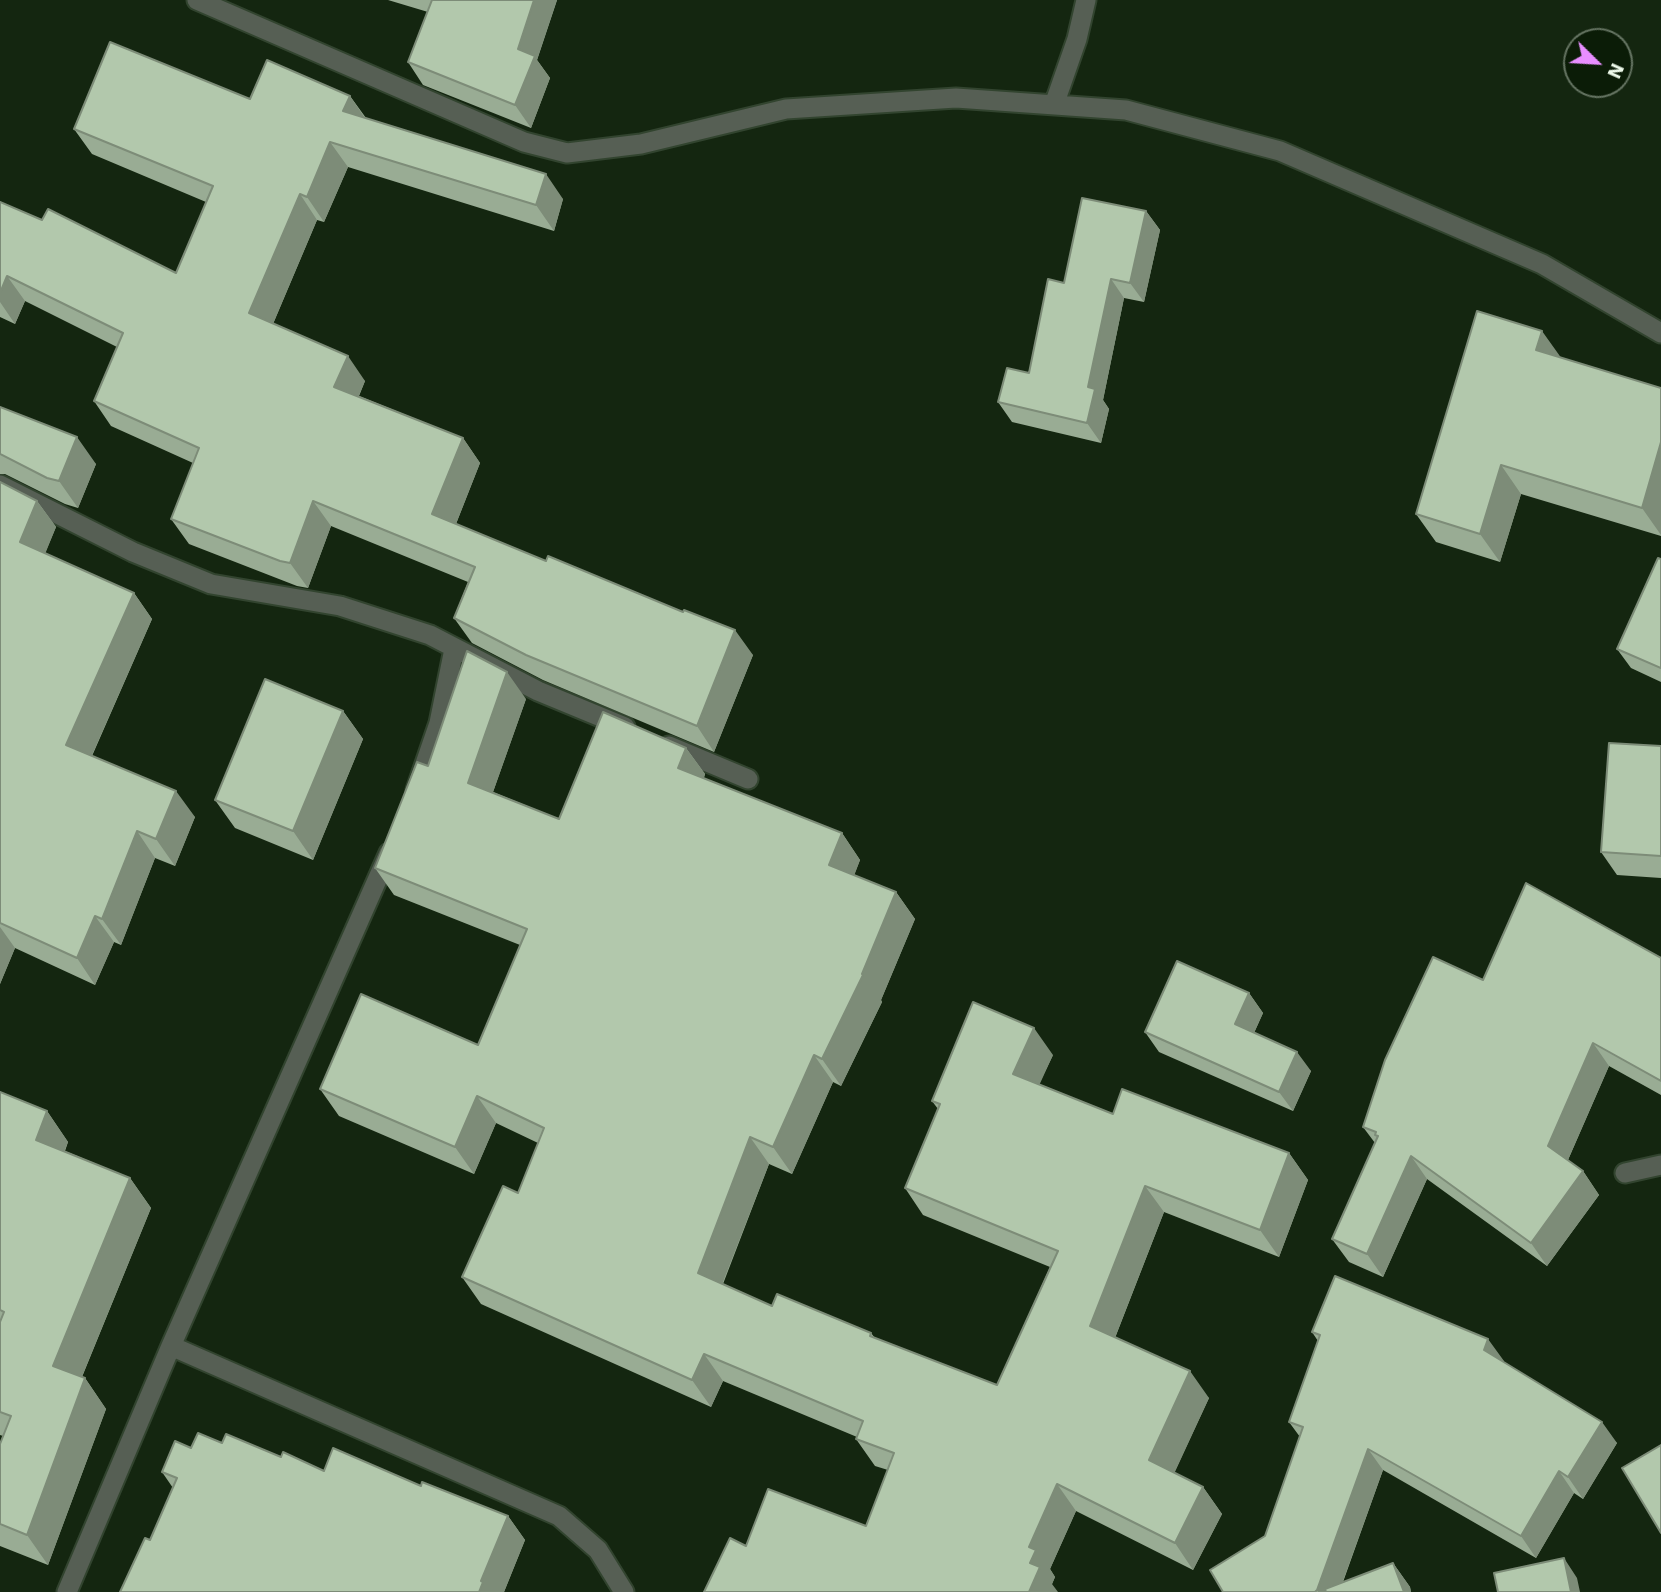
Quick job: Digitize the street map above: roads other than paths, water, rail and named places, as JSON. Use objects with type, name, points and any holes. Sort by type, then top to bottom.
[{"type":"street","points":[[197,0],[524,142],[567,153],[640,144],[786,109],[956,98],[1126,110],[1280,151],[1542,264],[1661,333]]},
{"type":"street","points":[[1054,105],[1077,39],[1086,0]]},
{"type":"street","points":[[0,485],[133,552],[211,584],[340,606],[430,635],[538,691],[748,779]]},
{"type":"street","points":[[407,813],[439,723],[454,649]]},
{"type":"street","points":[[66,1592],[396,838]]},
{"type":"street","points":[[1625,1174],[1661,1165]]},
{"type":"street","points":[[172,1346],[559,1516],[598,1550],[624,1592]]}]
